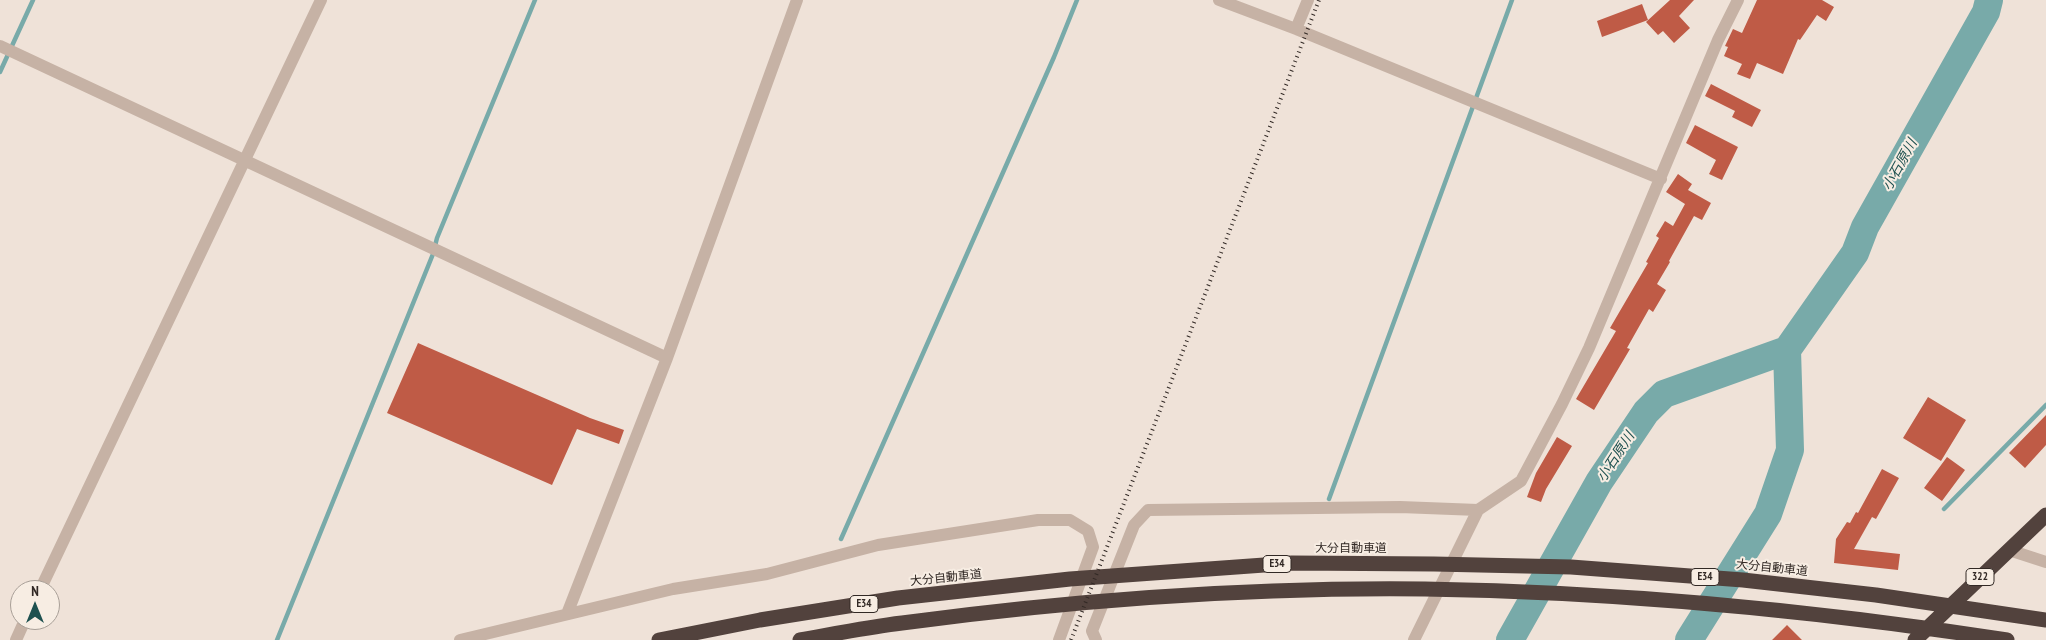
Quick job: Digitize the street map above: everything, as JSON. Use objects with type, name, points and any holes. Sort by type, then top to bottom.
[{"type":"highway","name":"322","points":[[1915,640],[2046,515]]},
{"type":"highway","name":"大分自動車道","points":[[658,640],[760,620],[898,598],[1070,579],[1292,563],[1572,567],[1743,580],[2046,620]]},
{"type":"highway","name":"E34","points":[[800,640],[901,623],[1112,601],[1273,591],[1423,589],[1570,593],[1738,605],[1957,632],[2006,640]]},
{"type":"street","points":[[45,580],[321,0]]},
{"type":"street","points":[[567,614],[667,358],[797,0]]},
{"type":"street","points":[[1219,0],[1296,29],[1660,179]]},
{"type":"street","points":[[1296,29],[1308,0]]},
{"type":"street","points":[[1414,640],[1478,510],[1521,481],[1590,348],[1718,40],[1738,0]]},
{"type":"street","points":[[0,46],[667,358]]},
{"type":"street","points":[[1096,640],[1092,631],[1127,542],[1134,525],[1148,510],[1400,507],[1478,510]]},
{"type":"street","points":[[460,640],[673,589],[767,574],[878,545],[1038,520],[1070,520],[1088,531],[1093,547],[1059,640]]},
{"type":"street","points":[[2009,550],[2046,562]]},
{"type":"building","points":[[1670,0],[1694,0],[1679,16],[1690,28],[1674,43],[1663,31],[1658,35],[1646,22]]},
{"type":"building","points":[[1757,0],[1822,0],[1834,7],[1826,21],[1817,15],[1800,40],[1798,39],[1783,74],[1757,63],[1750,79],[1737,74],[1742,64],[1724,56],[1728,47],[1725,46],[1733,29],[1742,33]]},
{"type":"building","points":[[1642,4],[1648,20],[1602,37],[1597,21]]},
{"type":"building","points":[[1711,84],[1761,110],[1752,127],[1732,117],[1735,111],[1705,96]]},
{"type":"building","points":[[1695,125],[1738,147],[1722,180],[1709,174],[1716,160],[1686,143]]},
{"type":"building","points":[[1678,174],[1692,184],[1688,190],[1711,203],[1702,220],[1694,216],[1657,284],[1666,290],[1653,312],[1649,309],[1627,348],[1630,349],[1594,410],[1576,399],[1616,331],[1610,328],[1648,263],[1646,262],[1659,238],[1656,236],[1665,221],[1673,226],[1685,204],[1666,192]]},
{"type":"building","points":[[418,343],[590,418],[624,430],[619,444],[577,429],[552,485],[387,413]]},
{"type":"building","points":[[1928,397],[1966,420],[1941,461],[1903,438]]},
{"type":"building","points":[[2046,415],[2046,445],[2025,468],[2009,453]]},
{"type":"building","points":[[1557,437],[1572,446],[1546,489],[1541,502],[1527,497],[1536,473]]},
{"type":"building","points":[[1947,457],[1965,470],[1942,501],[1924,488]]},
{"type":"building","points":[[1882,469],[1899,478],[1876,519],[1872,517],[1854,549],[1900,554],[1898,570],[1834,563],[1836,539],[1847,522],[1850,523],[1856,512],[1858,513]]},
{"type":"building","points":[[1787,625],[1802,640],[1772,640]]},
{"type":"waterway","points":[[0,72],[33,0]]},
{"type":"waterway","points":[[277,640],[433,254],[437,238],[535,0]]},
{"type":"waterway","points":[[841,539],[1054,57],[1077,0]]},
{"type":"waterway","points":[[1329,499],[1512,0]]},
{"type":"waterway","name":"小石原川","points":[[1510,640],[1599,482],[1646,412],[1664,394],[1787,350],[1855,253],[1865,227],[1986,12],[1989,0]]},
{"type":"waterway","name":"小石原川","points":[[1689,640],[1768,514],[1790,450],[1787,350]]},
{"type":"waterway","points":[[1944,509],[2046,405]]},
{"type":"railway","points":[[1071,640],[1319,0]]}]
